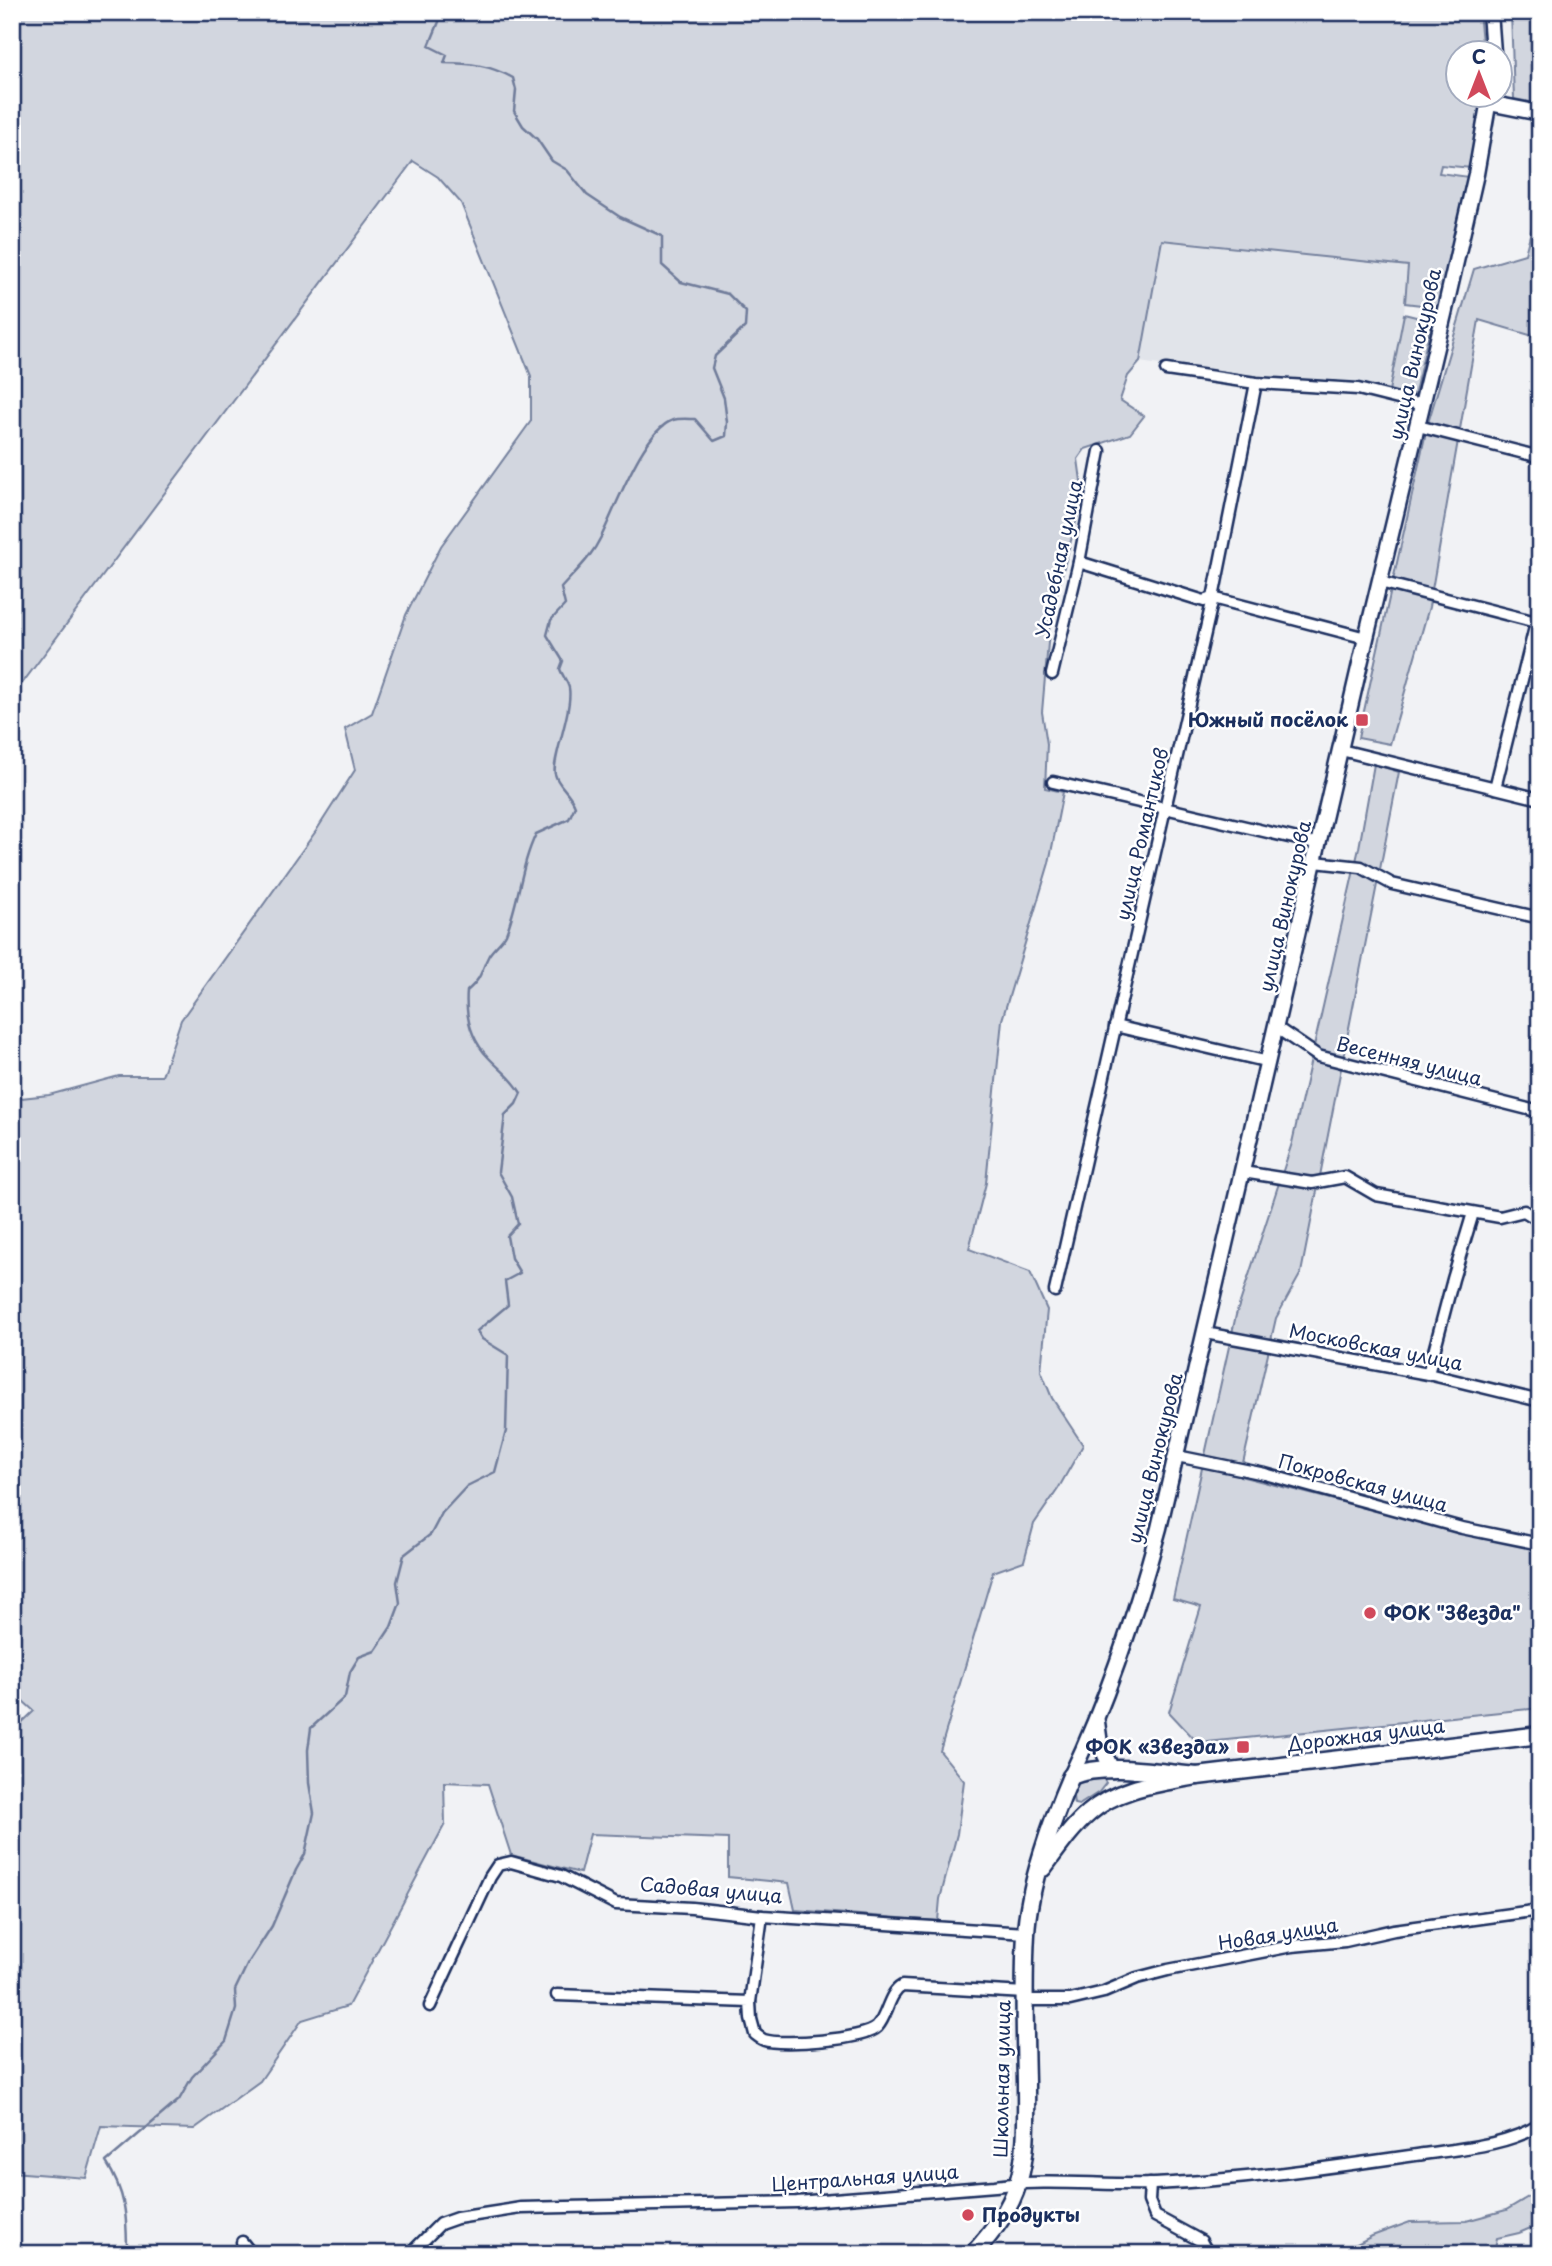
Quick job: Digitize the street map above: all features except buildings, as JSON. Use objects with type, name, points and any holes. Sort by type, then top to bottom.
[{"type":"main road","points":[[1490,12],[1492,38]]},
{"type":"main road","points":[[1514,106],[1540,113]]},
{"type":"main road","name":"улица Винокурова","points":[[1097,1721],[1139,1601],[1177,1456],[1366,638],[1418,426],[1476,174],[1488,108]]},
{"type":"main road","points":[[1037,1875],[1075,1826],[1099,1805],[1110,1789],[1112,1770],[1100,1744],[1097,1721]]},
{"type":"main road","points":[[1026,1933],[1030,1898],[1063,1794],[1097,1721]]},
{"type":"main road","name":"Дорожная улица","points":[[1197,1776],[1540,1735]]},
{"type":"main road","points":[[1071,1776],[1086,1770],[1197,1776]]},
{"type":"main road","points":[[1063,1794],[1067,1805],[1075,1811],[1099,1805],[1130,1790],[1197,1776]]},
{"type":"main road","name":"Школьная улица","points":[[973,2254],[988,2238],[1009,2205],[1018,2182],[1023,2156],[1026,2111],[1026,1933]]},
{"type":"street","points":[[1166,370],[1256,383],[1358,389],[1422,405]]},
{"type":"street","name":"улица Романтиков","points":[[1055,1291],[1167,808],[1256,383]]},
{"type":"street","points":[[1418,426],[1540,457]]},
{"type":"street","name":"Усадебная улица","points":[[1052,674],[1079,562],[1100,451]]},
{"type":"street","points":[[1079,562],[1204,601],[1213,598],[1366,638]]},
{"type":"street","points":[[1380,582],[1538,622]]},
{"type":"street","points":[[1495,788],[1540,607]]},
{"type":"street","points":[[1341,750],[1540,799]]},
{"type":"street","points":[[1053,782],[1319,845]]},
{"type":"street","points":[[1315,862],[1361,867],[1392,884],[1540,918]]},
{"type":"street","points":[[1115,1027],[1269,1062]]},
{"type":"street","name":"Весенняя улица","points":[[1277,1028],[1318,1056],[1540,1112]]},
{"type":"street","points":[[1243,1172],[1312,1183],[1345,1177],[1376,1195],[1500,1217],[1524,1212],[1540,1221]]},
{"type":"street","points":[[1428,1374],[1452,1279],[1473,1213]]},
{"type":"street","name":"Московская улица","points":[[1205,1333],[1428,1374],[1540,1401]]},
{"type":"street","name":"Покровская улица","points":[[1177,1456],[1265,1474],[1462,1528],[1540,1544]]},
{"type":"street","name":"Садовая улица","points":[[430,2006],[490,1877],[498,1865],[511,1862],[561,1876],[616,1904],[1026,1933]]},
{"type":"street","name":"Новая улица","points":[[1025,1996],[1070,2000],[1104,1992],[1137,1978],[1168,1970],[1292,1946],[1345,1941],[1394,1930],[1540,1910]]},
{"type":"street","points":[[762,1916],[750,2002],[755,2034],[765,2040],[815,2041],[870,2033],[881,2020],[896,1990],[902,1986],[1025,1996]]},
{"type":"street","points":[[556,1995],[750,2002]]},
{"type":"street","name":"Центральная улица","points":[[410,2254],[440,2224],[457,2218],[521,2208],[797,2202],[1018,2182],[1150,2184],[1283,2174],[1460,2149],[1514,2137],[1531,2131],[1540,2124]]},
{"type":"street","points":[[1150,2184],[1149,2201],[1154,2216],[1201,2241],[1208,2254]]},
{"type":"street","points":[[242,2242],[255,2254]]},
{"type":"shaded area","points":[[12,12],[1479,12],[1482,38],[1444,38],[1444,108],[1482,108],[1471,168],[1441,165],[1439,173],[1469,177],[1438,307],[1405,303],[1408,266],[1162,240],[1140,362],[1128,376],[1120,400],[1144,416],[1130,434],[1085,449],[1078,459],[1083,495],[1050,620],[1042,712],[1047,744],[1045,788],[1063,792],[1049,863],[1002,1020],[986,1183],[969,1249],[1030,1272],[1047,1310],[1041,1371],[1052,1398],[1083,1445],[1034,1524],[1024,1561],[993,1572],[940,1751],[964,1781],[957,1834],[940,1899],[938,1921],[795,1910],[789,1883],[728,1877],[728,1839],[590,1834],[580,1873],[511,1855],[488,1784],[444,1782],[445,1824],[348,2006],[302,2020],[260,2081],[194,2129],[101,2126],[86,2178],[12,2172],[12,1732],[34,1711],[12,1691],[12,1099],[49,1095],[119,1076],[162,1076],[181,1020],[316,831],[355,770],[345,729],[372,713],[406,615],[441,546],[531,421],[531,376],[461,203],[438,177],[413,161],[12,697]]},
{"type":"shaded area","points":[[1511,12],[1540,12],[1540,104],[1514,99],[1514,38]]},
{"type":"shaded area","points":[[1540,197],[1540,307],[1533,336],[1479,320],[1429,607],[1390,744],[1358,738],[1428,423],[1474,269],[1525,254]]},
{"type":"shaded area","points":[[1162,240],[1408,266],[1404,314],[1389,391],[1270,382],[1140,362]]},
{"type":"shaded area","points":[[1404,314],[1432,321],[1414,396],[1389,391]]},
{"type":"shaded area","name":"ФОК \"Звезда\"","points":[[1374,764],[1399,772],[1301,1273],[1276,1318],[1240,1476],[1460,1532],[1540,1549],[1540,1708],[1198,1743],[1169,1712],[1201,1607],[1173,1599],[1236,1315],[1292,1143],[1359,848]]},
{"type":"shaded area","points":[[1101,1775],[1106,1783],[1099,1792],[1079,1805],[1074,1804],[1074,1791],[1079,1782]]},
{"type":"shaded area","points":[[1540,2190],[1540,2224],[1497,2238],[1494,2252],[1338,2254],[1372,2236],[1410,2222],[1466,2221],[1506,2210]]},
{"type":"waterway","points":[[127,2254],[124,2206],[118,2184],[106,2162],[179,2100],[192,2077],[226,2041],[236,2009],[235,1990],[247,1965],[272,1926],[305,1854],[314,1813],[309,1783],[308,1750],[311,1728],[345,1697],[350,1672],[359,1657],[375,1651],[391,1627],[400,1603],[397,1582],[404,1555],[431,1534],[442,1513],[467,1486],[495,1472],[506,1431],[508,1355],[482,1339],[477,1331],[508,1305],[505,1281],[520,1273],[511,1258],[507,1236],[518,1224],[512,1197],[498,1172],[505,1115],[516,1104],[521,1093],[482,1050],[473,1035],[468,1018],[467,991],[479,978],[489,955],[506,934],[536,834],[569,819],[575,806],[555,774],[568,709],[569,688],[560,669],[563,661],[547,635],[551,620],[565,605],[561,588],[597,545],[631,472],[651,439],[662,427],[675,419],[695,419],[714,441],[726,436],[724,398],[712,368],[715,356],[745,327],[746,312],[728,294],[681,282],[662,265],[662,236],[620,217],[587,195],[567,170],[552,161],[514,111],[516,90],[513,78],[479,66],[444,63],[447,55],[429,46],[443,12]]},
{"type":"place","name":"Южный посёлок","points":[[1362,720]]},
{"type":"place","name":"ФОК \"Звезда\"","points":[[1370,1613]]},
{"type":"place","name":"ФОК «Звезда»","points":[[1243,1747]]},
{"type":"place","name":"Продукты","points":[[968,2215]]}]
